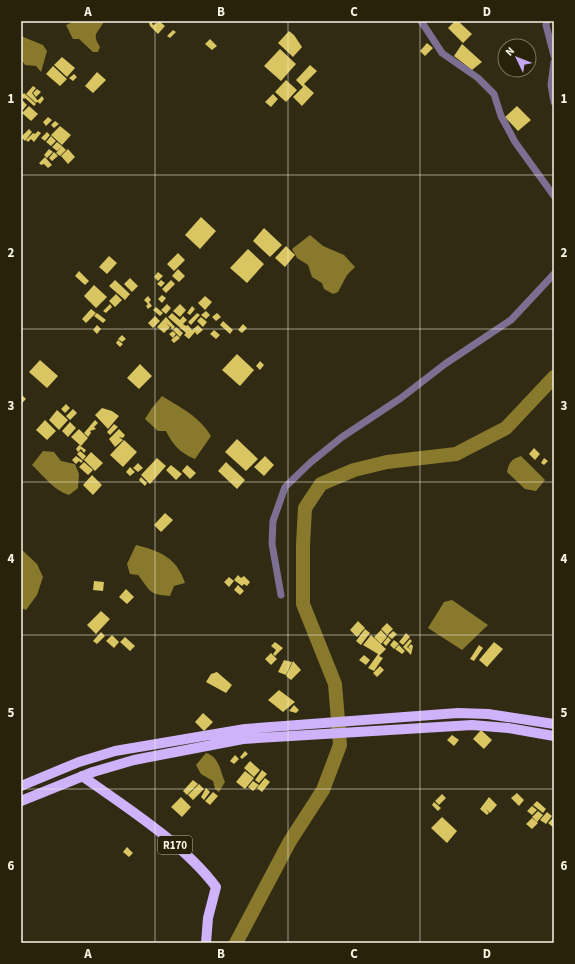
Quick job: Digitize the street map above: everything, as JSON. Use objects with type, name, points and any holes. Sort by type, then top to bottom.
[{"type":"main road","points":[[21,801],[82,776],[134,760],[243,739],[358,721],[458,713],[488,714],[554,724]]},
{"type":"main road","points":[[21,786],[79,762],[115,751],[244,729],[355,732],[472,725],[508,728],[554,736]]},
{"type":"main road","name":"R170","points":[[82,776],[126,807],[192,859],[204,871],[216,887],[208,918],[206,943]]},
{"type":"street","points":[[422,21],[442,53],[478,78],[494,94],[501,116],[515,142],[554,196]]},
{"type":"street","points":[[547,21],[546,25],[554,56]]},
{"type":"street","points":[[554,62],[551,85],[554,102]]},
{"type":"street","points":[[281,595],[272,544],[273,521],[285,487],[311,462],[342,437],[401,398],[445,364],[511,320],[554,274]]},
{"type":"shaded area","points":[[75,21],[104,21],[96,34],[96,39],[100,47],[98,52],[93,52],[79,39],[73,39],[66,25]]},
{"type":"shaded area","points":[[21,36],[43,45],[47,51],[41,72],[36,66],[25,65],[21,59]]},
{"type":"shaded area","points":[[310,235],[323,246],[344,255],[355,267],[347,275],[338,292],[333,294],[324,289],[322,283],[312,277],[308,265],[297,258],[292,249]]},
{"type":"shaded area","points":[[162,396],[195,418],[211,436],[195,459],[185,454],[178,448],[166,431],[158,431],[145,419]]},
{"type":"shaded area","points":[[43,451],[54,452],[61,461],[75,464],[79,474],[78,488],[69,495],[53,486],[32,465]]},
{"type":"shaded area","points":[[521,456],[545,480],[536,491],[525,489],[507,472],[511,461]]},
{"type":"shaded area","points":[[136,545],[153,550],[166,557],[177,567],[182,574],[185,583],[174,586],[170,596],[153,593],[150,591],[138,575],[130,574],[127,564]]},
{"type":"shaded area","points":[[21,549],[37,564],[43,577],[37,595],[26,610],[21,608]]},
{"type":"shaded area","points":[[452,600],[488,625],[462,650],[428,628],[444,602]]},
{"type":"shaded area","points":[[206,753],[211,755],[217,761],[225,782],[219,792],[215,789],[213,781],[201,774],[196,765]]},
{"type":"building","points":[[154,21],[152,24],[154,25],[159,21],[165,26],[158,34],[150,26],[149,23]]},
{"type":"building","points":[[455,21],[458,21],[472,34],[463,43],[448,28]]},
{"type":"building","points":[[173,30],[176,32],[170,38],[167,36]]},
{"type":"building","points":[[289,31],[294,35],[302,47],[293,57],[278,43]]},
{"type":"building","points":[[210,39],[217,46],[212,50],[205,44]]},
{"type":"building","points":[[427,43],[433,48],[425,56],[420,51]]},
{"type":"building","points":[[462,44],[482,62],[472,70],[454,56]]},
{"type":"building","points":[[280,49],[296,64],[281,81],[264,66]]},
{"type":"building","points":[[62,57],[75,68],[67,77],[54,65]]},
{"type":"building","points":[[310,65],[317,71],[304,84],[314,93],[302,106],[293,97],[303,87],[296,80]]},
{"type":"building","points":[[53,66],[67,79],[60,86],[46,74]]},
{"type":"building","points":[[97,72],[106,80],[93,93],[85,86]]},
{"type":"building","points":[[74,74],[77,77],[73,81],[69,78]]},
{"type":"building","points":[[286,80],[297,90],[286,102],[275,92]]},
{"type":"building","points":[[33,86],[36,88],[32,93],[38,101],[36,103],[26,94]]},
{"type":"building","points":[[37,89],[41,92],[36,97],[33,93]]},
{"type":"building","points":[[24,93],[36,104],[34,106],[21,96]]},
{"type":"building","points":[[273,94],[278,99],[271,107],[265,102]]},
{"type":"building","points":[[42,96],[44,99],[40,104],[37,101]]},
{"type":"building","points":[[22,100],[27,105],[21,112],[21,101]]},
{"type":"building","points":[[29,106],[38,114],[31,121],[22,113]]},
{"type":"building","points":[[517,106],[531,120],[518,131],[505,117]]},
{"type":"building","points":[[48,117],[52,120],[46,126],[43,122]]},
{"type":"building","points":[[55,121],[59,124],[54,128],[51,125]]},
{"type":"building","points":[[60,126],[71,135],[62,145],[51,135]]},
{"type":"building","points":[[29,129],[32,132],[25,141],[21,137]]},
{"type":"building","points":[[38,131],[41,133],[34,142],[31,139],[28,142],[26,140],[33,133],[35,134]]},
{"type":"building","points":[[47,132],[50,135],[45,141],[41,138]]},
{"type":"building","points":[[51,136],[56,141],[51,146],[46,142]]},
{"type":"building","points":[[57,142],[62,146],[57,151],[52,147]]},
{"type":"building","points":[[62,146],[66,150],[60,156],[56,153]]},
{"type":"building","points":[[49,149],[53,152],[47,158],[44,155]]},
{"type":"building","points":[[68,149],[75,157],[68,164],[61,156]]},
{"type":"building","points":[[54,152],[58,156],[52,161],[49,158]]},
{"type":"building","points":[[45,157],[52,165],[48,168],[44,164],[41,165],[39,163]]},
{"type":"building","points":[[201,217],[216,231],[200,249],[185,235]]},
{"type":"building","points":[[264,228],[282,245],[270,257],[253,241]]},
{"type":"building","points":[[286,246],[295,255],[285,267],[275,258]]},
{"type":"building","points":[[248,249],[264,264],[247,283],[230,268]]},
{"type":"building","points":[[178,253],[185,260],[174,271],[167,264]]},
{"type":"building","points":[[109,256],[117,263],[107,274],[99,267]]},
{"type":"building","points":[[178,269],[185,276],[179,282],[172,276]]},
{"type":"building","points":[[79,271],[89,281],[85,285],[75,276]]},
{"type":"building","points":[[158,272],[163,276],[158,281],[154,277]]},
{"type":"building","points":[[130,278],[138,286],[132,292],[124,284]]},
{"type":"building","points":[[115,280],[130,294],[125,300],[109,286]]},
{"type":"building","points":[[161,280],[165,283],[161,287],[157,284]]},
{"type":"building","points":[[171,280],[175,284],[166,293],[162,289]]},
{"type":"building","points":[[94,285],[107,297],[96,308],[84,296]]},
{"type":"building","points":[[116,294],[122,300],[115,307],[109,301]]},
{"type":"building","points":[[162,295],[166,298],[162,303],[158,299]]},
{"type":"building","points":[[148,296],[151,300],[149,302],[152,306],[148,309],[146,306],[148,304],[144,300]]},
{"type":"building","points":[[205,296],[212,302],[205,310],[198,303]]},
{"type":"building","points":[[110,304],[112,307],[106,313],[103,311]]},
{"type":"building","points":[[167,304],[171,308],[166,314],[161,310]]},
{"type":"building","points":[[180,304],[186,310],[180,317],[173,311]]},
{"type":"building","points":[[192,306],[195,309],[190,315],[187,313]]},
{"type":"building","points":[[156,307],[163,313],[160,316],[153,310]]},
{"type":"building","points":[[91,309],[96,313],[86,323],[82,319]]},
{"type":"building","points":[[206,311],[210,315],[206,319],[201,315]]},
{"type":"building","points":[[97,313],[106,320],[103,323],[94,316]]},
{"type":"building","points":[[172,313],[180,320],[183,316],[187,320],[183,324],[186,326],[188,325],[192,330],[198,325],[203,330],[197,335],[195,332],[189,339],[184,335],[186,333],[168,317]]},
{"type":"building","points":[[197,313],[200,315],[191,325],[188,322]]},
{"type":"building","points":[[217,313],[221,317],[216,321],[212,317]]},
{"type":"building","points":[[155,316],[160,321],[153,328],[148,323]]},
{"type":"building","points":[[166,317],[175,327],[172,330],[171,327],[166,323],[170,327],[164,333],[157,327]]},
{"type":"building","points":[[201,317],[207,322],[203,327],[197,321]]},
{"type":"building","points":[[223,321],[233,330],[230,334],[220,325]]},
{"type":"building","points":[[243,324],[247,328],[242,333],[238,330]]},
{"type":"building","points":[[97,325],[101,329],[97,334],[93,330]]},
{"type":"building","points":[[176,327],[183,333],[180,337],[173,330]]},
{"type":"building","points":[[214,330],[220,335],[216,339],[210,334]]},
{"type":"building","points":[[173,331],[176,334],[173,338],[169,334]]},
{"type":"building","points":[[122,335],[126,339],[122,342],[118,339]]},
{"type":"building","points":[[177,335],[180,338],[174,343],[171,340]]},
{"type":"building","points":[[118,340],[123,344],[120,347],[116,343]]},
{"type":"building","points":[[237,354],[254,370],[240,386],[222,370]]},
{"type":"building","points":[[40,360],[58,376],[47,388],[29,372]]},
{"type":"building","points":[[260,361],[264,365],[260,370],[256,366]]},
{"type":"building","points":[[140,364],[152,376],[139,389],[127,378]]},
{"type":"building","points":[[21,394],[26,399],[21,404]]},
{"type":"building","points":[[66,404],[70,408],[65,413],[61,409]]},
{"type":"building","points":[[102,408],[112,411],[119,416],[108,429],[95,415]]},
{"type":"building","points":[[73,409],[77,413],[70,420],[66,416]]},
{"type":"building","points":[[57,410],[68,420],[59,430],[49,420]]},
{"type":"building","points":[[45,420],[56,431],[47,440],[36,430]]},
{"type":"building","points":[[95,420],[98,423],[94,427],[96,429],[90,431],[91,433],[88,437],[84,433]]},
{"type":"building","points":[[70,422],[76,428],[68,437],[62,431]]},
{"type":"building","points":[[114,424],[118,427],[110,435],[107,432]]},
{"type":"building","points":[[79,429],[88,438],[81,446],[71,437]]},
{"type":"building","points":[[119,429],[125,435],[123,438],[119,437],[123,440],[115,447],[109,439]]},
{"type":"building","points":[[237,439],[258,459],[246,471],[225,452]]},
{"type":"building","points":[[124,440],[137,452],[123,467],[110,455]]},
{"type":"building","points":[[79,445],[86,450],[84,453],[81,449],[78,452],[76,449]]},
{"type":"building","points":[[534,448],[540,454],[535,460],[529,454]]},
{"type":"building","points":[[80,451],[86,456],[83,460],[77,454]]},
{"type":"building","points":[[91,452],[103,463],[95,471],[84,460]]},
{"type":"building","points":[[76,456],[83,461],[81,463],[79,461],[76,464],[72,460]]},
{"type":"building","points":[[265,456],[274,465],[264,476],[254,467]]},
{"type":"building","points":[[157,458],[166,466],[150,484],[141,475]]},
{"type":"building","points":[[544,458],[548,461],[544,465],[541,463]]},
{"type":"building","points":[[84,462],[93,470],[88,475],[79,467]]},
{"type":"building","points":[[226,462],[245,480],[237,489],[218,471]]},
{"type":"building","points":[[138,463],[143,468],[138,472],[133,468]]},
{"type":"building","points":[[171,465],[182,474],[176,480],[166,470]]},
{"type":"building","points":[[187,465],[196,473],[190,479],[182,471]]},
{"type":"building","points":[[130,467],[135,472],[130,476],[126,472]]},
{"type":"building","points":[[92,475],[102,485],[93,495],[83,485]]},
{"type":"building","points":[[141,477],[147,483],[145,486],[139,480]]},
{"type":"building","points":[[165,513],[173,520],[161,532],[154,525]]},
{"type":"building","points":[[238,575],[241,578],[244,576],[250,582],[247,586],[244,584],[242,586],[234,580]]},
{"type":"building","points":[[229,577],[234,581],[229,587],[224,582]]},
{"type":"building","points":[[94,581],[104,582],[103,591],[93,590]]},
{"type":"building","points":[[238,585],[244,591],[240,595],[234,590]]},
{"type":"building","points":[[126,589],[134,597],[127,604],[119,597]]},
{"type":"building","points":[[101,611],[110,619],[96,634],[87,625]]},
{"type":"building","points":[[358,621],[365,628],[357,637],[350,630]]},
{"type":"building","points":[[387,623],[393,629],[387,635],[381,629]]},
{"type":"building","points":[[365,629],[370,633],[361,645],[356,641]]},
{"type":"building","points":[[381,630],[387,637],[381,644],[374,637]]},
{"type":"building","points":[[393,631],[397,634],[392,639],[388,636]]},
{"type":"building","points":[[101,632],[105,636],[97,644],[93,641]]},
{"type":"building","points":[[406,633],[410,637],[403,645],[399,642]]},
{"type":"building","points":[[112,635],[119,642],[114,648],[106,641]]},
{"type":"building","points":[[371,635],[386,649],[379,656],[383,658],[374,671],[368,668],[378,654],[363,645]]},
{"type":"building","points":[[125,637],[135,646],[130,651],[120,642]]},
{"type":"building","points":[[388,637],[391,640],[386,646],[383,643]]},
{"type":"building","points":[[410,639],[412,641],[407,647],[411,650],[408,647],[411,644],[413,646],[411,655],[403,647]]},
{"type":"building","points":[[394,640],[399,644],[394,649],[390,645]]},
{"type":"building","points":[[275,642],[283,648],[275,656],[273,654],[276,650],[271,646]]},
{"type":"building","points":[[494,642],[503,649],[487,667],[479,660]]},
{"type":"building","points":[[399,645],[405,651],[402,654],[395,649]]},
{"type":"building","points":[[479,645],[483,648],[474,661],[470,659]]},
{"type":"building","points":[[271,653],[277,659],[271,665],[265,659]]},
{"type":"building","points":[[364,655],[370,660],[366,665],[359,660]]},
{"type":"building","points":[[284,660],[292,662],[286,675],[278,672]]},
{"type":"building","points":[[293,661],[301,670],[291,680],[286,676]]},
{"type":"building","points":[[380,666],[384,670],[377,677],[373,673]]},
{"type":"building","points":[[217,672],[232,685],[226,693],[206,682],[211,674]]},
{"type":"building","points":[[279,690],[295,702],[283,712],[268,700]]},
{"type":"building","points":[[294,705],[299,710],[296,713],[289,711]]},
{"type":"building","points":[[203,713],[213,722],[204,731],[195,722]]},
{"type":"building","points":[[481,730],[492,740],[484,749],[473,739]]},
{"type":"building","points":[[452,735],[459,740],[454,746],[447,740]]},
{"type":"building","points":[[245,751],[248,754],[242,759],[240,757]]},
{"type":"building","points":[[235,755],[239,759],[234,764],[230,761]]},
{"type":"building","points":[[250,761],[260,770],[254,777],[244,768]]},
{"type":"building","points":[[262,770],[267,774],[259,783],[255,780]]},
{"type":"building","points":[[245,771],[254,778],[245,789],[236,782]]},
{"type":"building","points":[[265,778],[270,782],[262,792],[257,788]]},
{"type":"building","points":[[193,780],[198,784],[187,795],[183,791]]},
{"type":"building","points":[[253,781],[259,785],[253,791],[248,787]]},
{"type":"building","points":[[199,784],[204,789],[193,800],[188,795]]},
{"type":"building","points":[[206,788],[210,792],[204,800],[201,797]]},
{"type":"building","points":[[213,792],[218,796],[210,805],[205,801]]},
{"type":"building","points":[[517,793],[524,800],[519,806],[511,798]]},
{"type":"building","points":[[442,794],[446,798],[439,805],[435,801]]},
{"type":"building","points":[[181,797],[191,807],[182,817],[171,807]]},
{"type":"building","points":[[489,797],[497,805],[490,813],[486,809],[489,813],[487,815],[480,809]]},
{"type":"building","points":[[537,801],[546,809],[543,813],[533,805]]},
{"type":"building","points":[[434,802],[441,808],[438,811],[432,805]]},
{"type":"building","points":[[532,806],[537,810],[532,815],[527,811]]},
{"type":"building","points":[[538,811],[543,815],[537,822],[532,817]]},
{"type":"building","points":[[547,812],[552,816],[546,824],[540,820]]},
{"type":"building","points":[[442,817],[457,831],[447,843],[431,828]]},
{"type":"building","points":[[532,818],[538,823],[532,829],[526,824]]},
{"type":"building","points":[[553,818],[554,819],[554,828],[548,823]]},
{"type":"building","points":[[127,847],[133,853],[129,857],[123,852]]},
{"type":"waterway","points":[[236,943],[290,841],[323,790],[340,745],[335,684],[303,604],[303,545],[305,508],[321,484],[354,470],[387,462],[456,454],[506,428],[554,377]]}]
